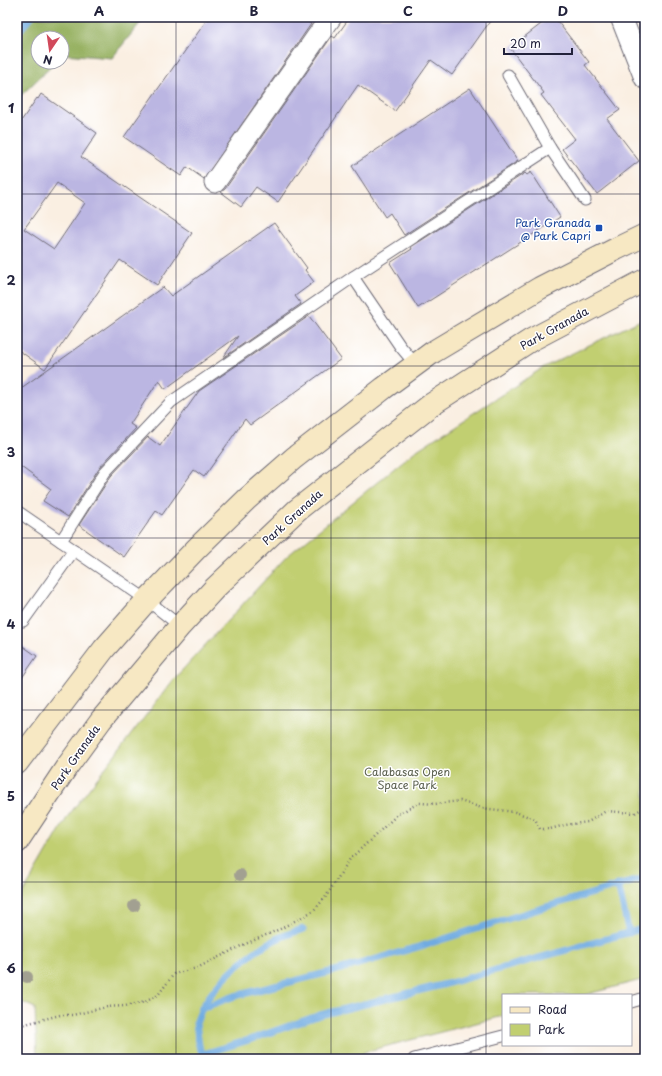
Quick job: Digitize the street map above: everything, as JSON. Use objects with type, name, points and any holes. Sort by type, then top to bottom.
[{"type":"street","points":[[215,182],[330,17]]},
{"type":"street","points":[[621,17],[645,78]]},
{"type":"street","points":[[17,763],[104,650],[147,600],[247,499],[294,458],[384,388],[434,352],[540,288],[616,248],[645,235]]},
{"type":"street","name":"Park Granada","points":[[17,842],[66,768],[101,720],[180,626],[215,588],[298,510],[432,404],[531,340],[645,280]]},
{"type":"lane","points":[[508,75],[550,148],[585,200]]},
{"type":"lane","points":[[61,541],[105,472],[171,402],[353,277],[550,148]]},
{"type":"lane","points":[[353,277],[400,346],[416,365]]},
{"type":"lane","points":[[17,511],[147,600],[180,626]]},
{"type":"lane","points":[[22,621],[74,550]]},
{"type":"lane","points":[[632,1002],[645,998]]},
{"type":"lane","points":[[414,1059],[502,1036]]},
{"type":"path","points":[[17,1028],[29,1023],[60,1015],[73,1015],[107,1007],[126,1006],[145,1002],[158,995],[174,974],[198,968],[243,945],[280,929],[313,911],[324,898],[350,859],[398,814],[419,804],[460,801],[482,808],[515,812],[535,819],[540,829],[550,829],[565,825],[588,822],[606,812],[635,813],[645,807]]},
{"type":"green space","points":[[17,17],[145,17],[112,58],[70,54],[70,30],[30,30],[30,70],[48,70],[17,99]]},
{"type":"green space","name":"Calabasas Open Space Park","points":[[645,318],[645,979],[588,994],[502,994],[502,1016],[364,1052],[363,1057],[356,1059],[37,1059],[35,1008],[17,1000],[17,904],[68,816],[174,679],[286,557],[414,452],[544,367]]},
{"type":"building","points":[[209,17],[301,17],[311,24],[204,179],[187,167],[181,176],[124,137]]},
{"type":"building","points":[[350,17],[493,17],[452,75],[431,60],[395,111],[358,85],[278,202],[256,187],[241,207],[221,192],[225,189],[332,36],[335,38]]},
{"type":"building","points":[[550,17],[554,17],[589,62],[585,65],[620,110],[607,119],[639,161],[597,194],[562,149],[575,139],[541,95],[544,93],[510,48]]},
{"type":"building","points":[[470,88],[518,161],[404,235],[390,213],[385,217],[352,166]]},
{"type":"building","points":[[41,94],[97,133],[81,157],[192,233],[157,285],[120,260],[45,369],[17,349],[17,127],[37,98],[38,99]],"holes":[[[57,183],[85,203],[54,249],[24,229]]]},
{"type":"building","points":[[531,172],[560,217],[418,308],[390,263],[412,249],[411,247],[525,173],[527,175]]},
{"type":"building","points":[[274,223],[307,268],[305,270],[314,282],[295,296],[301,304],[223,358],[238,336],[165,389],[159,380],[130,424],[136,428],[99,468],[68,517],[43,501],[51,489],[17,464],[17,391],[163,287],[171,296]]},
{"type":"building","points":[[309,316],[341,359],[250,425],[245,419],[204,477],[194,470],[162,515],[156,511],[124,557],[79,525],[111,476],[148,437],[160,446],[199,391]]},
{"type":"building","points":[[17,642],[37,656],[17,685]]},
{"type":"waterway","points":[[17,33],[31,17]]},
{"type":"waterway","points":[[203,1054],[199,1046],[196,1023],[202,1008],[235,996],[338,970],[425,945],[539,909],[645,878]]},
{"type":"waterway","points":[[618,885],[629,933]]},
{"type":"waterway","points":[[200,1059],[203,1054],[249,1040],[320,1015],[446,984],[645,928]]},
{"type":"waterway","points":[[202,1008],[215,988],[241,962],[275,940],[303,929]]},
{"type":"place","name":"Park Granada @ Park Capri","points":[[599,228]]}]
